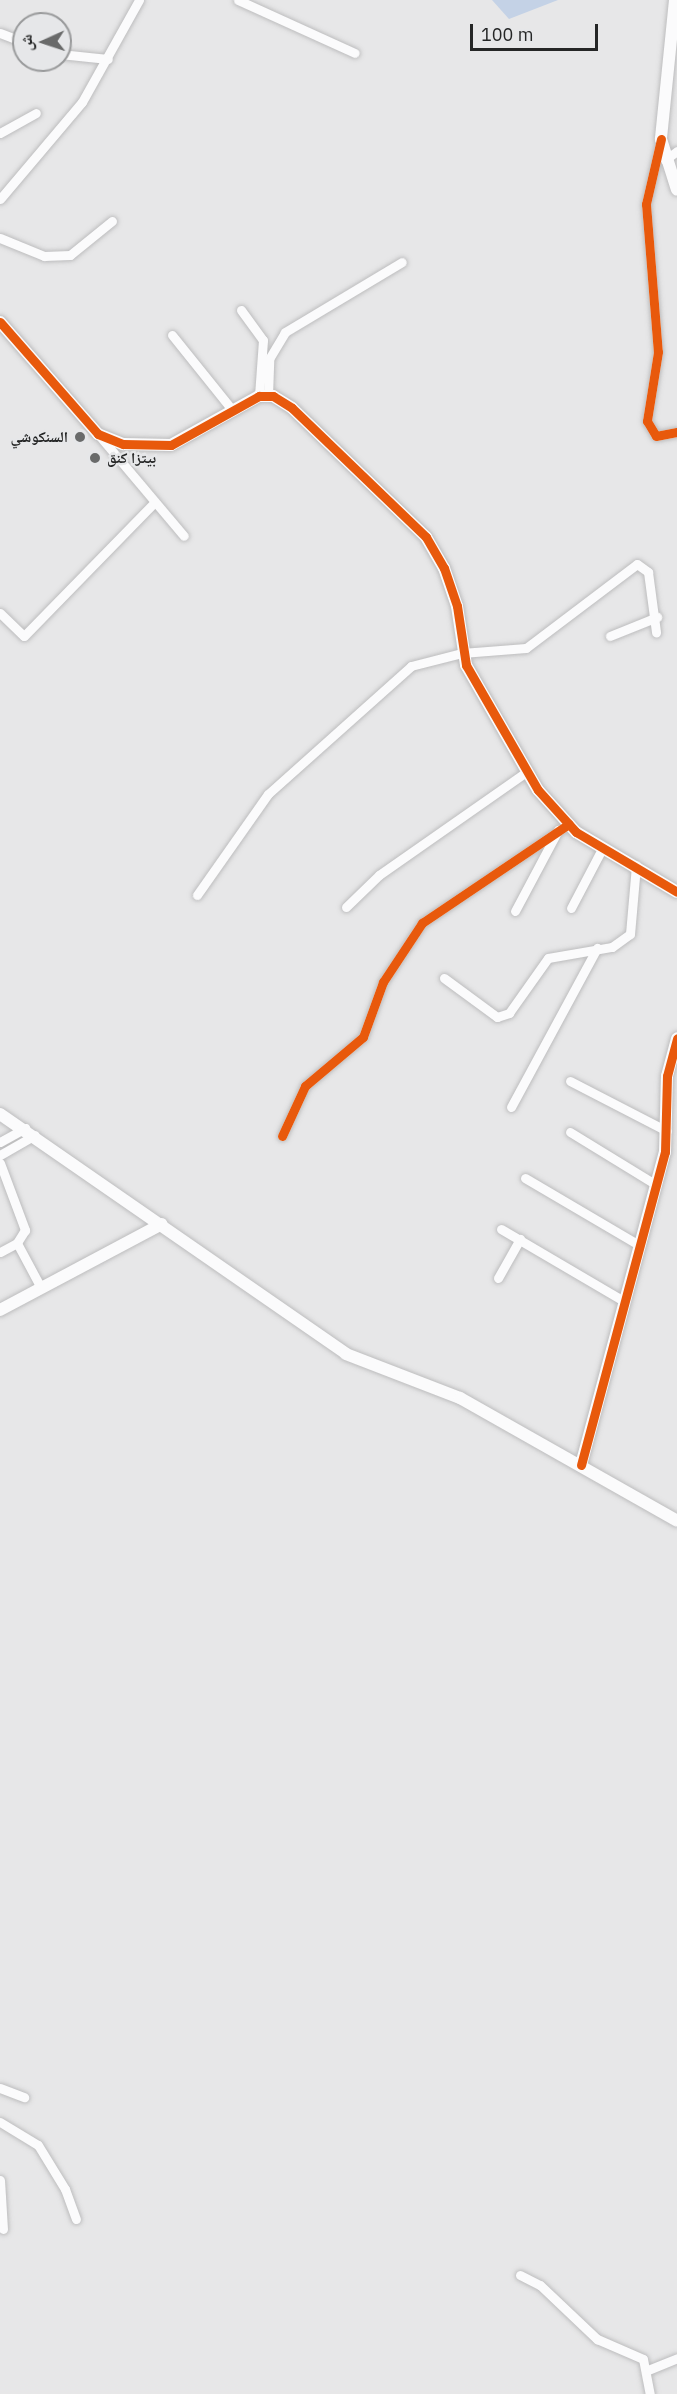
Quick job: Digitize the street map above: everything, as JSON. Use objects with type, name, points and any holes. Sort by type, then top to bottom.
[{"type":"street","points":[[0,199],[54,140],[108,59],[139,0]]},
{"type":"street","points":[[238,0],[355,53]]},
{"type":"street","points":[[675,9],[661,139],[646,204],[658,352],[647,421],[656,436],[677,432]]},
{"type":"street","points":[[72,55],[108,59]]},
{"type":"street","points":[[0,133],[36,113]]},
{"type":"street","points":[[661,139],[665,160],[677,190]]},
{"type":"street","points":[[665,160],[677,151]]},
{"type":"street","points":[[0,238],[44,255],[70,255],[112,220]]},
{"type":"street","points":[[264,396],[269,359],[285,332],[402,262]]},
{"type":"street","points":[[241,310],[263,340],[264,396]]},
{"type":"street","points":[[0,322],[98,434],[153,504],[184,536]]},
{"type":"street","points":[[172,335],[233,411]]},
{"type":"street","points":[[98,434],[140,448],[161,448],[264,396],[292,408],[426,537],[444,568],[457,606],[462,652],[526,772],[563,827],[636,865],[677,892]]},
{"type":"street","points":[[0,613],[24,636],[153,504]]},
{"type":"street","points":[[197,894],[291,771],[411,666],[462,652],[526,648],[637,564],[648,572],[657,617],[656,632]]},
{"type":"street","points":[[610,636],[657,617]]},
{"type":"street","points":[[346,907],[379,875],[526,772]]},
{"type":"street","points":[[514,911],[563,827]]},
{"type":"street","points":[[282,1136],[305,1086],[363,1037],[383,982],[422,923],[563,827]]},
{"type":"street","points":[[571,908],[602,849]]},
{"type":"street","points":[[444,978],[497,1017],[515,1009],[548,958],[612,947],[630,934],[636,865]]},
{"type":"street","points":[[511,1107],[597,948]]},
{"type":"street","points":[[580,1465],[667,1131],[667,1076],[677,1038]]},
{"type":"street","points":[[570,1081],[667,1131]]},
{"type":"street","points":[[0,1114],[30,1132],[346,1354],[460,1398],[677,1521]]},
{"type":"street","points":[[0,1143],[30,1132]]},
{"type":"street","points":[[0,1155],[30,1132]]},
{"type":"street","points":[[570,1132],[654,1184]]},
{"type":"street","points":[[0,1163],[25,1230],[16,1243],[0,1252]]},
{"type":"street","points":[[525,1178],[637,1244]]},
{"type":"street","points":[[0,1310],[162,1224]]},
{"type":"street","points":[[501,1229],[622,1300]]},
{"type":"street","points":[[498,1278],[520,1239]]},
{"type":"street","points":[[16,1243],[41,1288]]},
{"type":"street","points":[[0,2088],[24,2097]]},
{"type":"street","points":[[0,2122],[38,2145],[69,2198],[76,2219]]},
{"type":"street","points":[[0,2180],[3,2229]]},
{"type":"street","points":[[520,2275],[540,2285],[585,2331],[615,2350],[638,2355],[648,2370],[650,2394]]},
{"type":"street","points":[[648,2370],[677,2358]]},
{"type":"shaded area","points":[[492,0],[558,0],[509,19]]},
{"type":"cycle path","points":[[661,139],[646,204],[658,352],[647,421],[656,436],[677,432]]},
{"type":"cycle path","points":[[0,322],[98,434],[123,444],[171,445],[259,396],[273,396],[292,408],[426,537],[444,568],[457,606],[466,665],[538,790],[576,832],[677,892]]},
{"type":"cycle path","points":[[282,1136],[305,1086],[363,1037],[383,982],[422,923],[569,824]]},
{"type":"cycle path","points":[[581,1465],[665,1152],[667,1076],[677,1038]]},
{"type":"place","name":"السنكوشي","points":[[80,437]]},
{"type":"place","name":"بيتزا كنق","points":[[95,458]]}]
